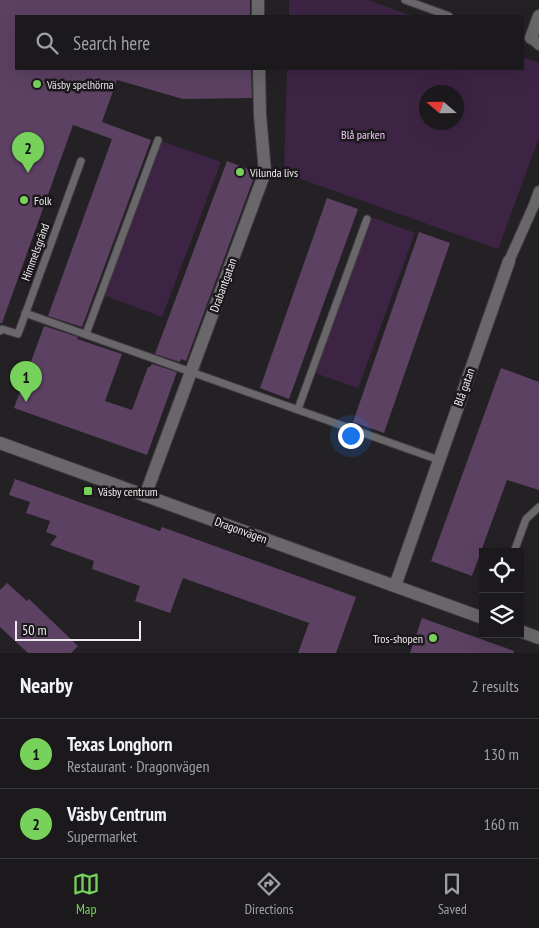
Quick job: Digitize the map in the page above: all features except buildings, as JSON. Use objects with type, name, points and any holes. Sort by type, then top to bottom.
[{"type":"street","points":[[258,0],[258,15]]},
{"type":"street","points":[[531,42],[539,16]]},
{"type":"street","name":"Drabantgatan","points":[[145,496],[265,172],[260,115],[259,70]]},
{"type":"street","name":"Blå gatan","points":[[395,586],[509,261],[539,191]]},
{"type":"street","name":"Dragonvägen","points":[[0,443],[479,617]]},
{"type":"street","points":[[524,632],[539,638]]},
{"type":"lane","points":[[405,0],[446,15]]},
{"type":"lane","points":[[86,334],[158,140]]},
{"type":"lane","name":"Himmelsgränd","points":[[1,329],[18,334],[81,161]]},
{"type":"lane","points":[[298,409],[367,219]]},
{"type":"lane","points":[[25,313],[439,460]]},
{"type":"lane","points":[[515,548],[526,519],[539,507]]},
{"type":"green space","points":[[289,0],[368,0],[409,15],[289,15]]},
{"type":"green space","name":"Blå parken","points":[[524,57],[539,63],[539,138],[498,249],[284,173],[287,70],[524,70]]},
{"type":"green space","points":[[158,140],[221,162],[162,317],[101,294]]},
{"type":"green space","points":[[368,216],[415,233],[358,388],[312,372]]},
{"type":"place","name":"Väsby spelhörna","points":[[37,84]]},
{"type":"place","name":"Vilunda livs","points":[[240,172]]},
{"type":"place","name":"Väsby Centrum","points":[[28,173]]},
{"type":"place","name":"Folk","points":[[24,200]]},
{"type":"place","name":"Texas Longhorn","points":[[26,402]]},
{"type":"place","name":"Väsby centrum","points":[[88,491]]},
{"type":"place","name":"Tros-shopen","points":[[433,638]]}]
